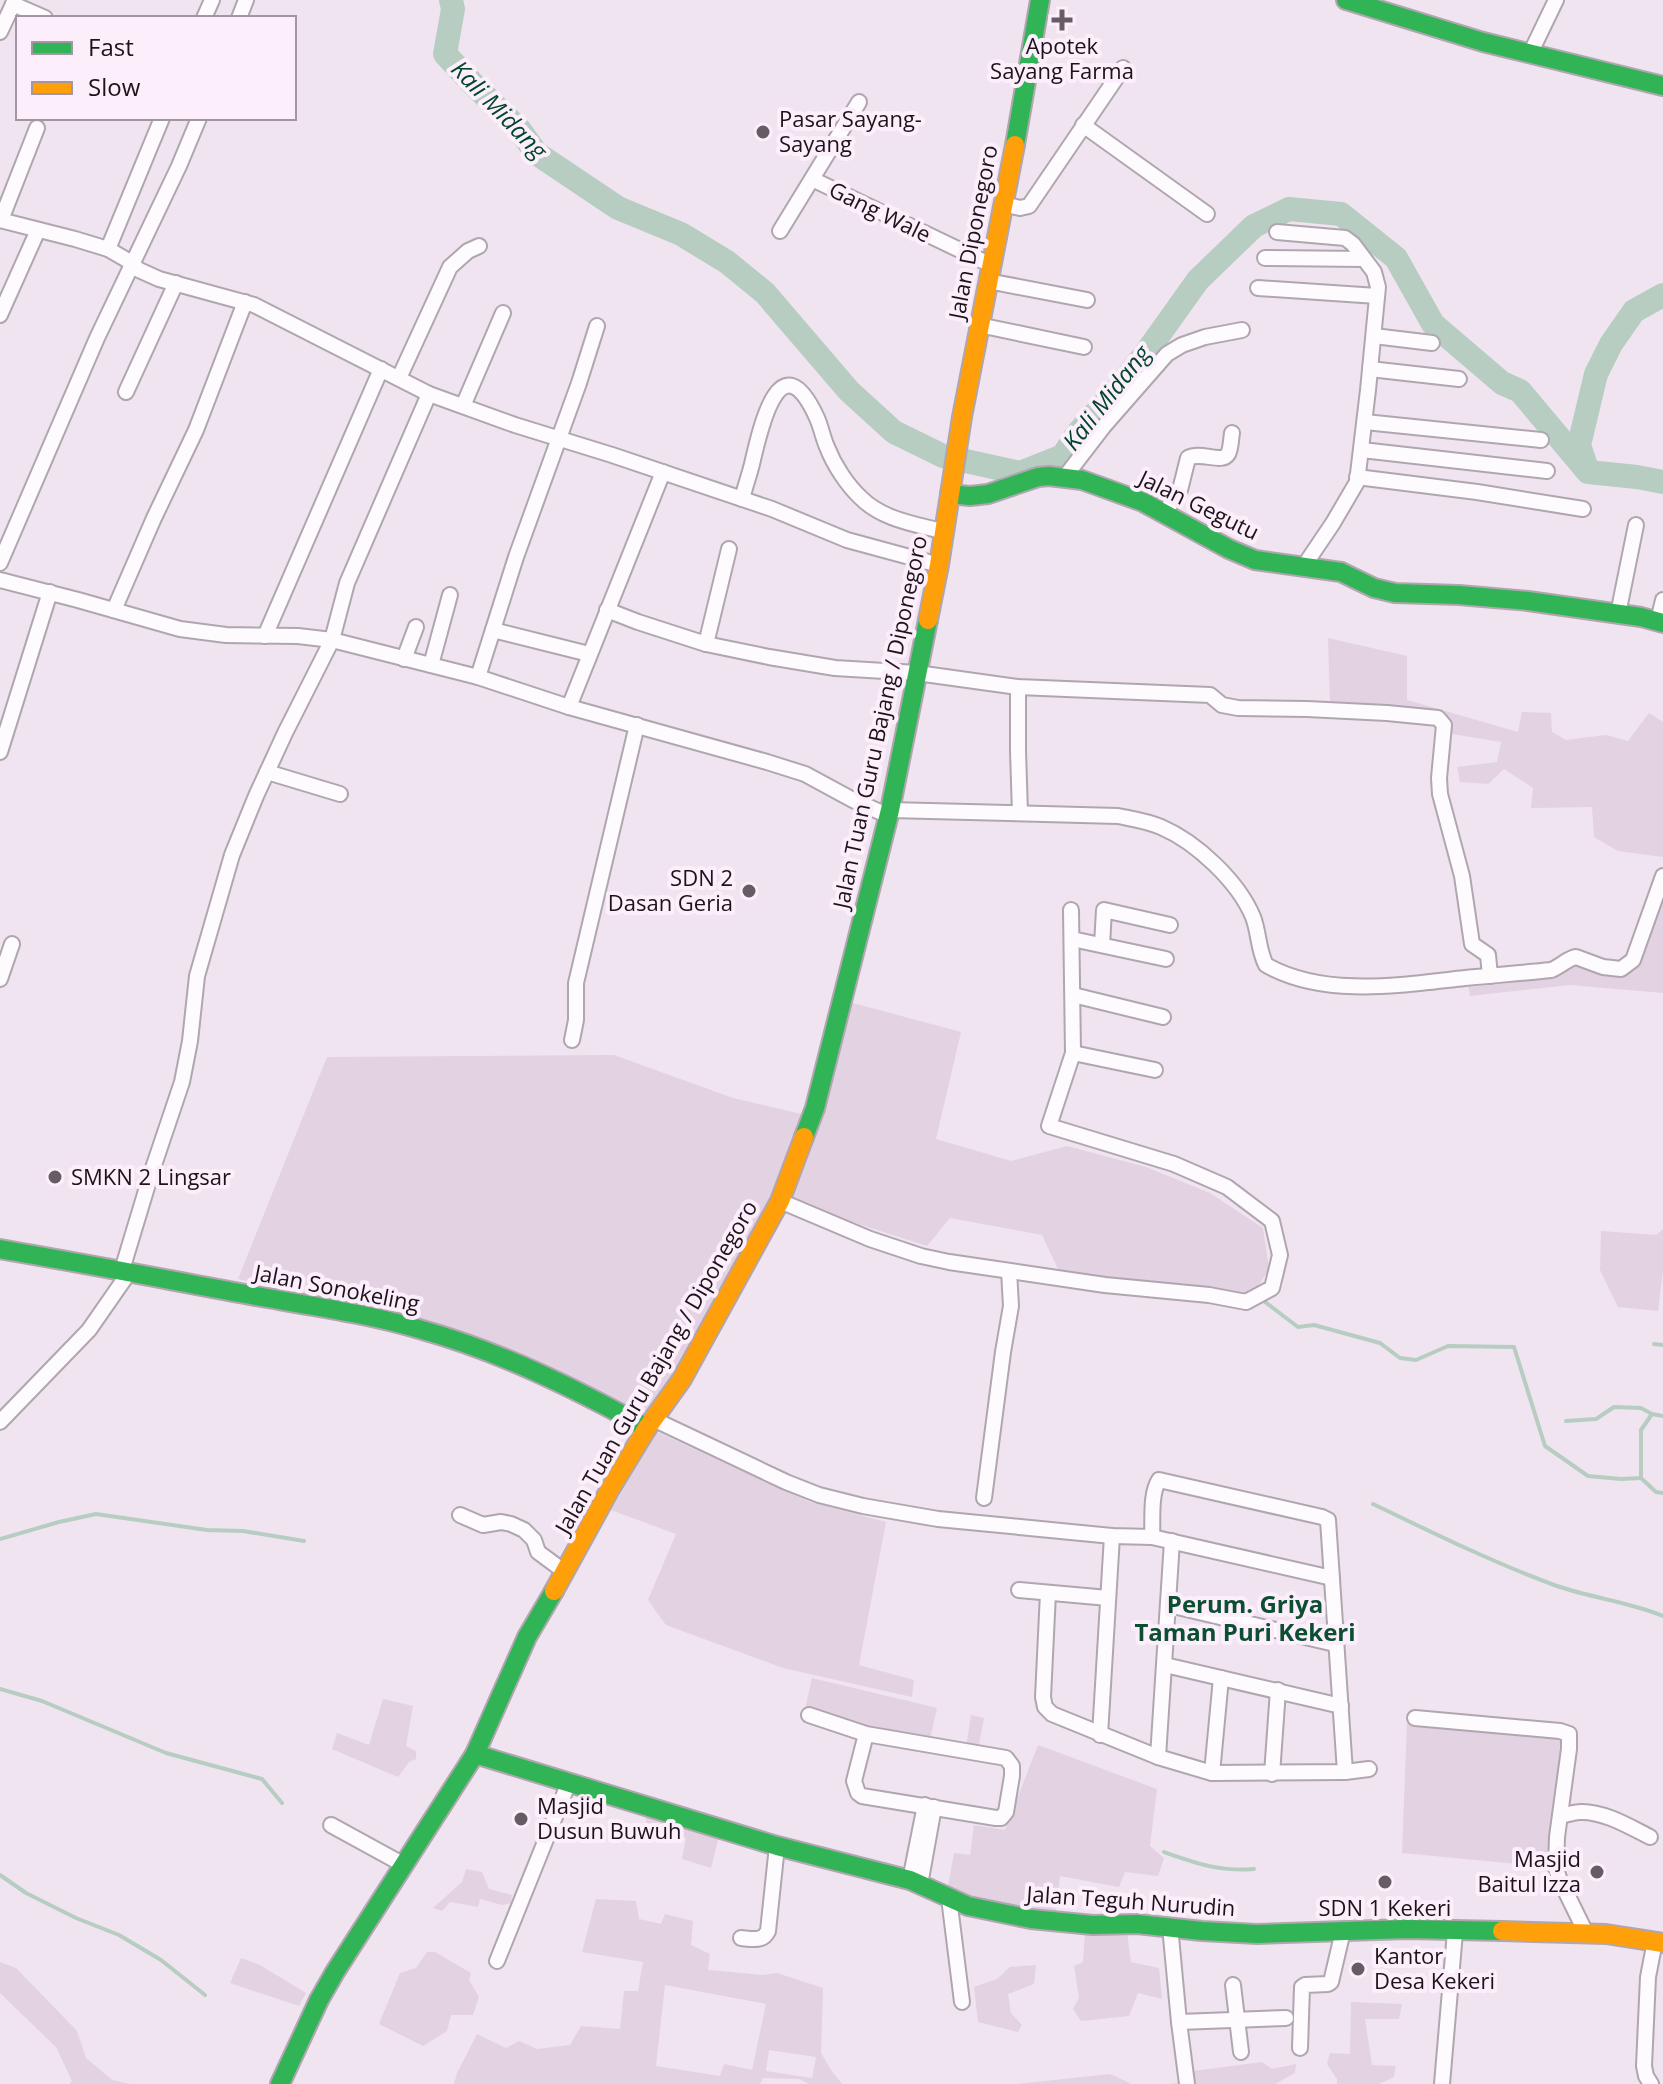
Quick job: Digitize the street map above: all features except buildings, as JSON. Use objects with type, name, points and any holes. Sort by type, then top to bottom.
[{"type":"main road","name":"Jalan Diponegoro","points":[[953,474],[1040,0]]},
{"type":"main road","points":[[1346,0],[1530,54],[1663,86]]},
{"type":"main road","name":"Jalan Tuan Guru Bajang / Diponegoro","points":[[280,2084],[319,2000],[475,1754],[527,1637],[610,1489],[682,1379],[780,1201],[815,1108],[890,813],[939,565],[953,474]]},
{"type":"main road","name":"Jalan Gegutu","points":[[950,494],[978,495],[1038,477],[1064,478],[1103,486],[1165,512],[1229,549],[1255,560],[1341,572],[1374,588],[1395,593],[1486,596],[1661,622]]},
{"type":"main road","name":"Jalan Sonokeling","points":[[0,1249],[126,1270],[417,1328],[476,1347],[650,1424]]},
{"type":"main road","name":"Jalan Teguh Nurudin","points":[[475,1754],[777,1846],[915,1883],[968,1906],[1000,1914],[1093,1925],[1137,1924],[1230,1933],[1407,1929],[1586,1933],[1659,1942]]},
{"type":"street","points":[[1530,54],[1556,0]]},
{"type":"street","points":[[0,32],[14,2],[41,16]]},
{"type":"street","points":[[1003,204],[1020,208],[1029,206],[1123,68]]},
{"type":"street","name":"Gang Wale","points":[[780,231],[859,102]]},
{"type":"street","points":[[108,249],[161,120]]},
{"type":"street","points":[[0,563],[97,338],[198,120]]},
{"type":"street","points":[[1083,125],[1207,214]]},
{"type":"street","points":[[37,128],[1,220],[108,249],[159,279],[245,302],[429,394],[742,499],[847,540],[939,565]]},
{"type":"street","name":"Gang Wale","points":[[812,179],[990,273],[1087,300]]},
{"type":"street","points":[[0,315],[38,230]]},
{"type":"street","points":[[1277,232],[1345,238],[1374,272],[1377,296],[1362,450],[1354,489],[1304,566]]},
{"type":"street","points":[[399,378],[450,267],[468,251],[479,246]]},
{"type":"street","points":[[1265,258],[1364,259]]},
{"type":"street","points":[[126,392],[176,283]]},
{"type":"street","points":[[1258,288],[1377,296]]},
{"type":"street","points":[[114,610],[196,430],[245,302]]},
{"type":"street","points":[[463,406],[503,313]]},
{"type":"street","points":[[979,325],[1084,347]]},
{"type":"street","points":[[478,677],[516,557],[597,326]]},
{"type":"street","points":[[1064,478],[1104,426],[1167,354],[1205,337],[1242,330]]},
{"type":"street","points":[[1374,336],[1432,343]]},
{"type":"street","points":[[265,636],[381,369]]},
{"type":"street","points":[[1370,369],[1459,379]]},
{"type":"street","points":[[742,499],[769,401],[782,388],[792,386],[801,393],[817,417],[828,450],[845,479],[863,500],[896,519],[945,532]]},
{"type":"street","points":[[0,1422],[89,1330],[126,1270],[151,1174],[182,1082],[197,976],[232,855],[267,772],[332,640],[347,583],[429,394]]},
{"type":"street","points":[[1365,422],[1541,440]]},
{"type":"street","points":[[1165,512],[1180,490],[1188,458],[1195,455],[1225,457],[1232,433]]},
{"type":"street","points":[[1362,450],[1547,471]]},
{"type":"street","points":[[569,707],[663,472]]},
{"type":"street","points":[[1357,477],[1583,509]]},
{"type":"street","points":[[1618,614],[1636,525]]},
{"type":"street","points":[[706,644],[729,549]]},
{"type":"street","points":[[0,580],[180,629],[226,635],[332,640],[478,677],[569,707],[805,774],[853,800],[890,813],[1118,816],[1162,827],[1200,852],[1238,892],[1255,920],[1266,965],[1332,985],[1423,983],[1551,970],[1576,957],[1603,967],[1621,969],[1633,960],[1663,876]]},
{"type":"street","points":[[0,752],[50,592]]},
{"type":"street","points":[[431,665],[450,595]]},
{"type":"street","points":[[1661,622],[1663,600]]},
{"type":"street","points":[[607,610],[706,644],[835,668],[917,673],[1018,687],[1206,694],[1222,705],[1238,708],[1320,709],[1438,718],[1444,725],[1440,794],[1462,876],[1472,944],[1488,955],[1490,976]]},
{"type":"street","points":[[404,659],[416,627]]},
{"type":"street","points":[[493,630],[589,654]]},
{"type":"street","points":[[1018,687],[1020,813]]},
{"type":"street","points":[[572,1040],[576,1020],[576,983],[637,725]]},
{"type":"street","points":[[267,772],[340,794]]},
{"type":"street","points":[[780,1201],[841,1228],[921,1256],[1105,1285],[1209,1295],[1246,1302],[1272,1288],[1280,1255],[1272,1221],[1227,1187],[1174,1164],[1049,1126],[1073,1053],[1071,910]]},
{"type":"street","points":[[1102,945],[1104,910],[1170,925]]},
{"type":"street","points":[[1072,939],[1166,959]]},
{"type":"street","points":[[0,979],[12,944]]},
{"type":"street","points":[[1073,995],[1163,1017]]},
{"type":"street","points":[[1073,1053],[1155,1070]]},
{"type":"street","points":[[984,1498],[1011,1306],[1009,1271]]},
{"type":"street","points":[[650,1424],[819,1495],[863,1506],[938,1519],[1152,1537],[1332,1578]]},
{"type":"street","points":[[1152,1537],[1154,1493],[1159,1480],[1328,1520],[1345,1772]]},
{"type":"street","points":[[460,1515],[483,1525],[501,1522],[524,1530],[534,1540],[538,1552],[565,1572]]},
{"type":"street","points":[[1100,1735],[1112,1536]]},
{"type":"street","points":[[1158,1757],[1172,1541]]},
{"type":"street","points":[[1019,1590],[1108,1598]]},
{"type":"street","points":[[1048,1593],[1043,1697],[1045,1707],[1052,1714],[1158,1757],[1212,1773],[1272,1774],[1369,1769]]},
{"type":"street","points":[[1169,1605],[1335,1644]]},
{"type":"street","points":[[1165,1665],[1341,1706]]},
{"type":"street","points":[[1212,1773],[1221,1678]]},
{"type":"street","points":[[1272,1774],[1278,1690]]},
{"type":"street","points":[[809,1715],[866,1734],[1006,1758],[1010,1762],[1012,1776],[1004,1816],[996,1818],[862,1796],[854,1781],[866,1734]]},
{"type":"street","points":[[1415,1718],[1569,1734],[1556,1868],[1586,1933]]},
{"type":"street","points":[[497,1961],[569,1782]]},
{"type":"street","points":[[915,1883],[930,1806]]},
{"type":"street","points":[[1560,1816],[1581,1812],[1604,1817],[1650,1837]]},
{"type":"street","points":[[331,1825],[404,1865]]},
{"type":"street","points":[[741,1938],[763,1938],[768,1931],[777,1846]]},
{"type":"street","points":[[949,1898],[962,2002]]},
{"type":"street","points":[[1170,1926],[1187,2084]]},
{"type":"street","points":[[1300,2048],[1302,1987],[1331,1982],[1343,1931]]},
{"type":"street","points":[[1442,2084],[1455,1932]]},
{"type":"street","points":[[1651,2084],[1644,2066],[1648,1977],[1659,1942]]},
{"type":"street","points":[[1233,1985],[1241,2052]]},
{"type":"street","points":[[1179,2022],[1286,2018]]},
{"type":"shaded area","points":[[1328,638],[1407,656],[1407,700],[1518,732],[1522,712],[1551,713],[1552,732],[1566,740],[1606,735],[1628,741],[1649,713],[1663,722],[1663,857],[1618,851],[1594,837],[1592,807],[1531,808],[1533,788],[1504,769],[1488,784],[1460,782],[1457,767],[1497,762],[1501,742],[1452,734],[1441,714],[1330,705]]},
{"type":"shaded area","points":[[1661,904],[1663,993],[1570,985],[1470,996],[1468,984],[1558,973],[1582,964],[1639,962]]},
{"type":"shaded area","points":[[849,1002],[961,1032],[936,1139],[1011,1161],[1067,1146],[1146,1167],[1210,1193],[1263,1228],[1269,1269],[1252,1296],[1215,1288],[1059,1271],[1042,1235],[950,1218],[927,1246],[774,1197],[703,1329],[644,1415],[420,1319],[238,1279],[327,1057],[614,1055],[733,1098],[823,1119]]},
{"type":"shaded area","points":[[1663,1229],[1663,1270],[1658,1311],[1618,1307],[1600,1270],[1601,1231],[1656,1235]]},
{"type":"shaded area","points":[[657,1432],[810,1502],[886,1522],[859,1665],[914,1680],[912,1697],[783,1668],[666,1625],[648,1600],[676,1534],[611,1510]]},
{"type":"shaded area","points":[[812,1678],[937,1708],[930,1739],[869,1728],[805,1709]]},
{"type":"shaded area","points":[[383,1699],[413,1706],[406,1746],[416,1751],[416,1759],[409,1762],[398,1777],[332,1749],[337,1733],[369,1745]]},
{"type":"shaded area","points":[[971,1715],[984,1718],[978,1749],[966,1747]]},
{"type":"shaded area","points":[[1407,1723],[1562,1739],[1549,1867],[1402,1853]]},
{"type":"shaded area","points":[[1038,1745],[1157,1789],[1150,1846],[1164,1858],[1158,1876],[1125,1872],[1119,1887],[1060,1876],[1056,1911],[988,1900],[948,1886],[954,1853],[970,1855],[974,1825],[1005,1830]]},
{"type":"shaded area","points":[[646,1811],[719,1836],[711,1868],[682,1859],[686,1838],[646,1827]]},
{"type":"shaded area","points":[[466,1869],[482,1872],[489,1889],[512,1895],[511,1903],[502,1905],[480,1899],[478,1907],[450,1902],[442,1911],[433,1908],[462,1882]]},
{"type":"shaded area","points":[[596,1899],[636,1901],[639,1919],[661,1924],[665,1914],[693,1921],[691,1945],[710,1954],[708,1970],[763,1975],[777,1973],[823,1988],[821,2053],[842,2084],[809,2084],[799,2079],[763,2078],[760,2084],[454,2084],[477,2034],[506,2048],[519,2041],[537,2049],[570,2045],[581,2026],[620,2029],[624,1991],[638,1991],[643,1962],[582,1952]],"holes":[[[665,1985],[766,2004],[752,2070],[724,2064],[720,2076],[656,2066]],[[769,2050],[816,2057],[812,2078],[766,2071]]]},
{"type":"shaded area","points":[[1085,1931],[1127,1932],[1131,1962],[1159,1968],[1162,1999],[1138,1993],[1129,2016],[1081,2021],[1073,2009],[1079,1998],[1074,1966],[1083,1962]]},
{"type":"shaded area","points":[[427,1952],[435,1952],[471,1973],[469,1980],[479,1997],[473,2015],[451,2015],[447,2031],[423,2046],[379,2024],[400,1973],[416,1968]]},
{"type":"shaded area","points":[[241,1958],[260,1965],[306,1993],[299,2006],[230,1983]]},
{"type":"shaded area","points":[[0,1962],[16,1968],[77,2031],[86,2058],[112,2080],[131,2084],[70,2084],[72,2081],[56,2047],[0,1993]]},
{"type":"shaded area","points":[[1036,1965],[1034,1984],[1008,1994],[1011,2013],[1022,2025],[1018,2032],[978,2022],[974,1987],[997,1979],[1010,1967]]},
{"type":"shaded area","points":[[1351,2002],[1402,2004],[1399,2019],[1365,2019],[1372,2065],[1396,2066],[1394,2077],[1379,2084],[1337,2084],[1327,2064],[1330,2053],[1350,2054]]},
{"type":"shaded area","points":[[1262,2062],[1272,2069],[1296,2064],[1295,2073],[1275,2084],[1168,2084],[1193,2082],[1194,2071]]},
{"type":"shaded area","points":[[1110,2074],[1132,2084],[1017,2084]]},
{"type":"waterway","name":"Kali Midang","points":[[451,0],[453,9],[445,54],[519,129],[536,153],[618,208],[681,234],[727,262],[765,293],[849,391],[894,432],[943,456],[1020,473],[1063,456],[1077,434],[1146,353],[1198,280],[1254,226],[1289,209],[1341,214],[1396,258],[1433,324],[1502,383],[1520,391],[1588,472],[1663,482]]},
{"type":"waterway","points":[[1586,466],[1579,445],[1596,374],[1611,344],[1634,311],[1663,295]]},
{"type":"waterway","points":[[1265,1302],[1298,1327],[1314,1325],[1380,1343],[1400,1358],[1416,1360],[1448,1346],[1514,1347],[1545,1446],[1588,1476],[1641,1478]]},
{"type":"waterway","points":[[1654,1344],[1663,1345]]},
{"type":"waterway","points":[[1566,1421],[1596,1419],[1614,1407],[1641,1408],[1663,1416]]},
{"type":"waterway","points":[[1652,1414],[1641,1430],[1641,1478],[1656,1492],[1663,1493]]},
{"type":"waterway","points":[[1373,1504],[1533,1577],[1663,1616]]},
{"type":"waterway","points":[[0,1539],[96,1514],[304,1541]]},
{"type":"waterway","points":[[0,1689],[42,1701],[166,1753],[262,1779],[282,1803]]},
{"type":"waterway","points":[[1164,1852],[1219,1868],[1254,1869]]},
{"type":"waterway","points":[[0,1875],[26,1893],[119,1935],[161,1960],[205,1995]]},
{"type":"traffic: fast","points":[[1015,145],[1040,0]]},
{"type":"traffic: fast","points":[[1346,0],[1483,42],[1663,86]]},
{"type":"traffic: fast","points":[[950,494],[988,494],[1038,477],[1082,480],[1143,502],[1255,560],[1341,572],[1374,588],[1395,593],[1528,601],[1663,623]]},
{"type":"traffic: fast","points":[[804,1137],[815,1108],[890,810],[928,620]]},
{"type":"traffic: fast","points":[[0,1249],[398,1323],[478,1348],[536,1372],[647,1428]]},
{"type":"traffic: fast","points":[[280,2084],[335,1972],[475,1754],[527,1637],[554,1591]]},
{"type":"traffic: fast","points":[[475,1754],[777,1846],[910,1880],[968,1906],[1031,1919],[1257,1934],[1407,1929],[1502,1931]]},
{"type":"traffic: slow","points":[[928,620],[962,417],[1015,145]]},
{"type":"traffic: slow","points":[[554,1591],[610,1489],[647,1428],[682,1379],[780,1201],[804,1137]]},
{"type":"traffic: slow","points":[[1502,1931],[1606,1934],[1663,1943]]},
{"type":"place","name":"Apotek Sayang Farma","points":[[1062,20]]},
{"type":"place","name":"Pasar Sayang- Sayang","points":[[763,132]]},
{"type":"place","name":"SDN 2 Dasan Geria","points":[[749,891]]},
{"type":"place","name":"SMKN 2 Lingsar","points":[[55,1177]]},
{"type":"place","name":"Masjid Dusun Buwuh","points":[[521,1819]]},
{"type":"place","name":"Masjid Baitul Izza","points":[[1597,1872]]},
{"type":"place","name":"SDN 1 Kekeri","points":[[1385,1882]]},
{"type":"place","name":"Kantor Desa Kekeri","points":[[1358,1969]]},
{"type":"district","name":"Perum. Griya Taman Puri Kekeri","points":[[1245,1619]]}]
